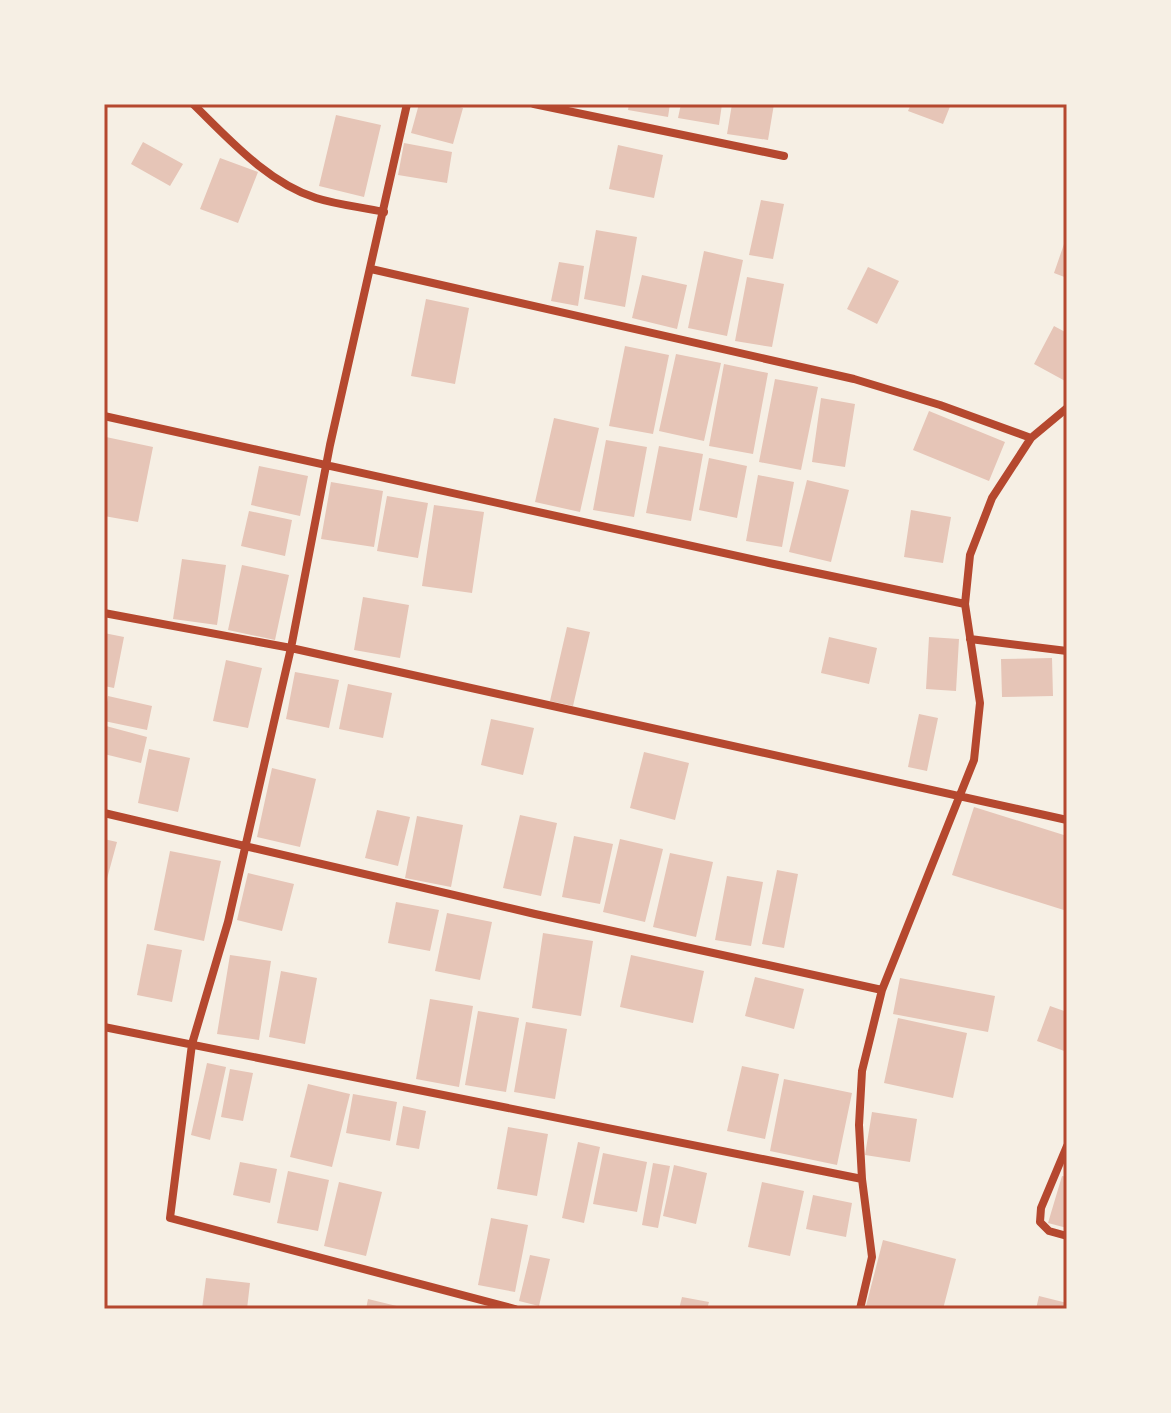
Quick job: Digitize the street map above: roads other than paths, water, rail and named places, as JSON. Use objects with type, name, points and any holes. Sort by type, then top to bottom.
[{"type":"street","points":[[193,104],[236,148],[275,176],[315,198],[384,212]]},
{"type":"street","points":[[407,104],[327,466],[291,648],[228,922],[192,1044],[170,1218],[515,1309]]},
{"type":"street","points":[[534,104],[784,156]]},
{"type":"street","points":[[371,269],[854,379],[940,405],[1031,438]]},
{"type":"street","points":[[860,1309],[872,1257],[859,1125],[862,1071],[882,990],[974,760],[980,703],[965,604],[970,555],[992,498],[1031,438],[1067,409]]},
{"type":"street","points":[[104,416],[965,604]]},
{"type":"street","points":[[104,613],[291,648],[1067,820]]},
{"type":"street","points":[[970,639],[1067,651]]},
{"type":"street","points":[[104,813],[882,990]]},
{"type":"street","points":[[104,1027],[862,1179]]},
{"type":"street","points":[[1067,1146],[1041,1208],[1040,1222],[1049,1231],[1067,1236]]}]
